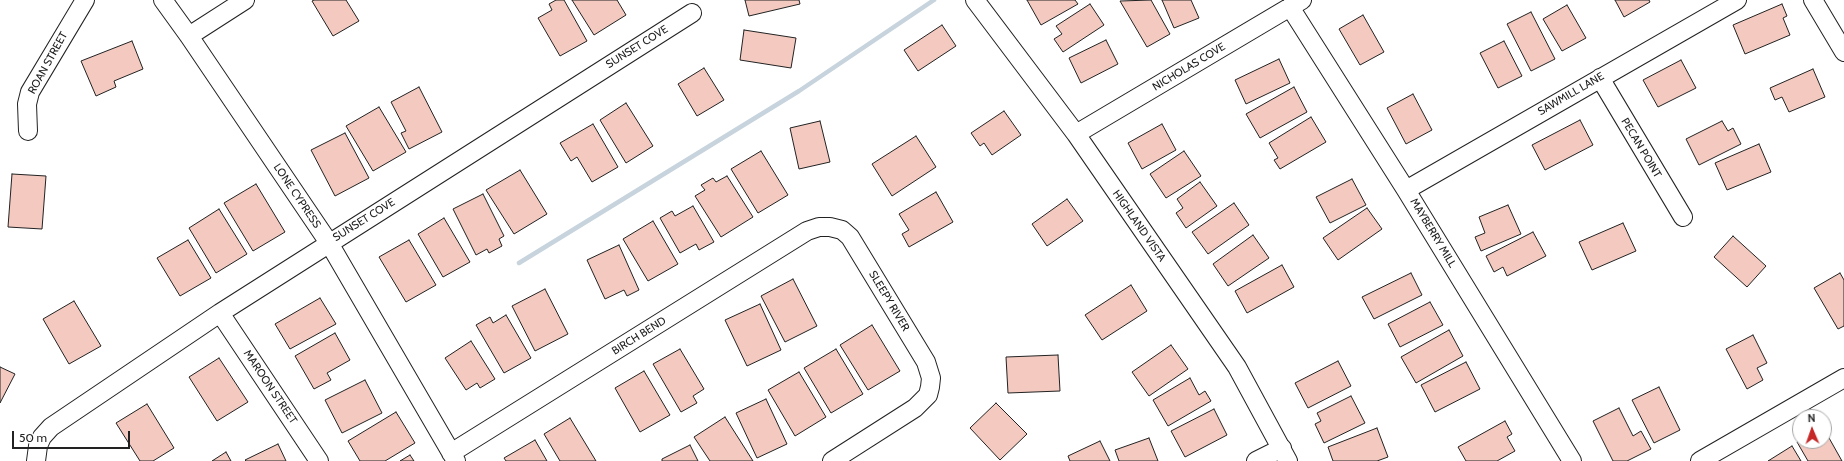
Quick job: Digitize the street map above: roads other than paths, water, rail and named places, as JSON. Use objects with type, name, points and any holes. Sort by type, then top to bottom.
[{"type":"street","name":"ROAN STREET","points":[[28,131],[27,104],[30,92],[84,0]]},
{"type":"street","name":"LONE CYPRESS","points":[[163,0],[329,243],[454,457]]},
{"type":"street","points":[[189,36],[245,0]]},
{"type":"street","name":"HIGHLAND VISTA","points":[[975,0],[1076,134],[1237,367],[1285,455]]},
{"type":"street","name":"SAWMILL LANE","points":[[1406,190],[1737,0]]},
{"type":"street","points":[[1813,0],[1844,52]]},
{"type":"street","name":"NICHOLAS COVE","points":[[1076,134],[1296,4]]},
{"type":"street","name":"MAYBERRY MILL","points":[[1296,4],[1406,190],[1572,461]]},
{"type":"street","name":"SUNSET COVE","points":[[36,461],[38,446],[42,437],[51,427],[220,313],[692,13]]},
{"type":"street","name":"PECAN POINT","points":[[1600,78],[1683,217]]},
{"type":"street","name":"BIRCH BEND","points":[[454,457],[807,231],[819,227],[830,227]]},
{"type":"street","name":"SLEEPY RIVER","points":[[830,227],[842,230],[850,237],[926,362],[931,378],[930,387],[923,402],[832,461]]},
{"type":"street","name":"MAROON STREET","points":[[220,313],[319,461]]},
{"type":"street","points":[[1700,461],[1844,378]]},
{"type":"street","points":[[1256,461],[1285,455]]},
{"type":"waterway","points":[[519,263],[799,91],[934,0]]}]
